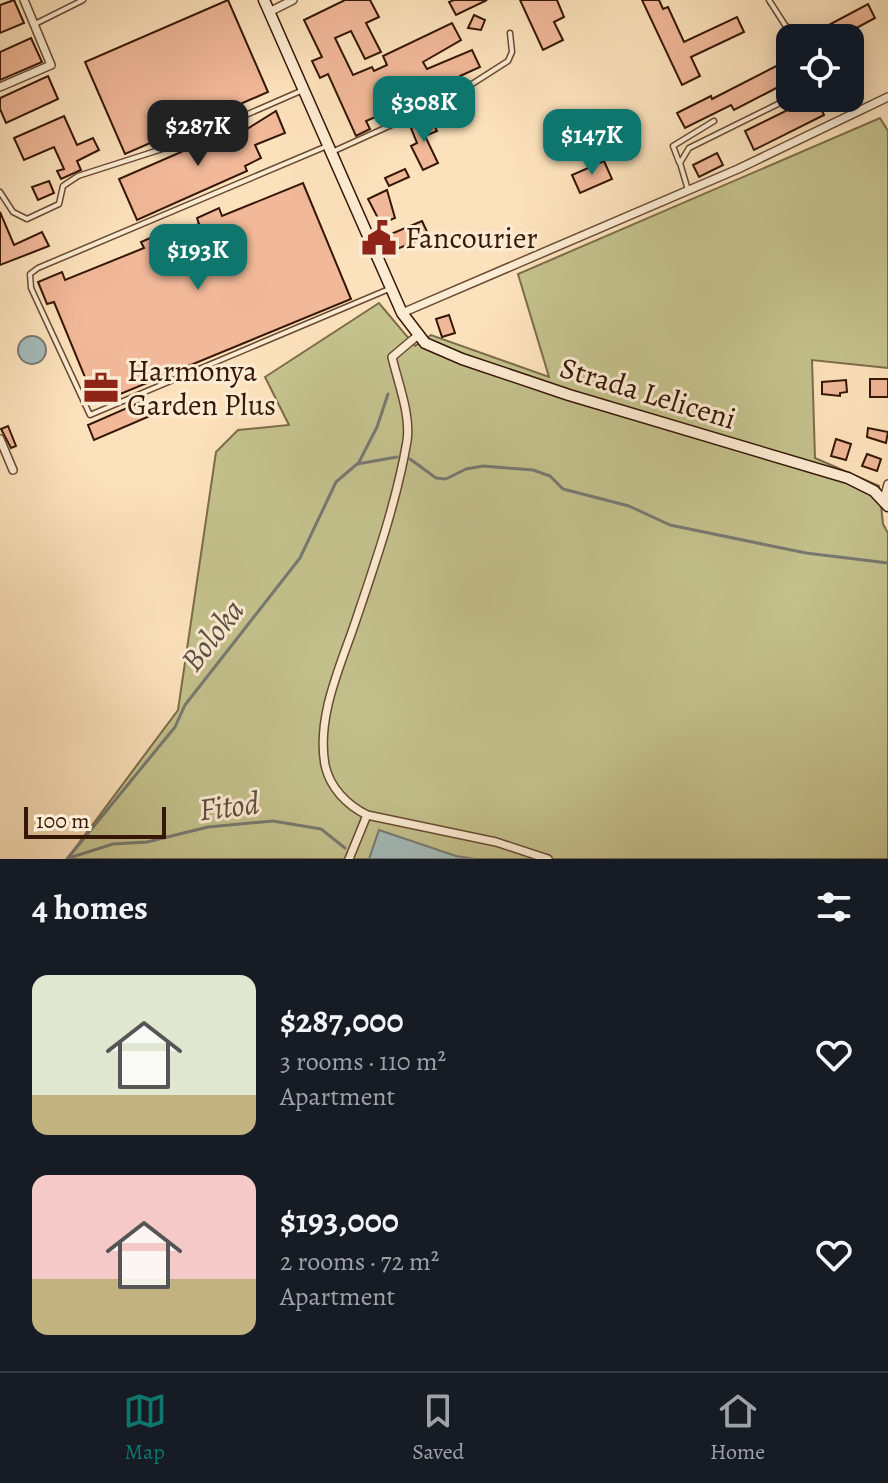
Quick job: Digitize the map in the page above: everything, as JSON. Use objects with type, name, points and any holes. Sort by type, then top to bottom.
[{"type":"main road","name":"Strada Leliceni","points":[[264,0],[402,313],[425,343],[543,386],[848,478],[886,502]]},
{"type":"street","points":[[0,87],[51,65],[24,0]]},
{"type":"street","points":[[269,12],[293,0]]},
{"type":"street","points":[[402,313],[688,190],[888,97]]},
{"type":"street","points":[[417,336],[392,357],[407,437],[326,716],[326,767],[332,782],[347,802],[367,815],[496,842],[548,859]]},
{"type":"street","points":[[0,439],[13,470]]},
{"type":"street","points":[[886,502],[888,484]]},
{"type":"street","points":[[349,859],[367,815]]},
{"type":"lane","points":[[35,24],[83,0]]},
{"type":"lane","points":[[769,0],[784,24]]},
{"type":"lane","points":[[391,288],[90,415],[31,288],[30,274],[38,268],[435,106],[500,66],[512,52],[510,33]]},
{"type":"lane","points":[[0,192],[13,212],[27,219],[59,204],[63,186],[78,176],[184,142],[303,90]]},
{"type":"lane","points":[[680,163],[689,148],[776,105]]},
{"type":"lane","points":[[688,190],[673,146],[714,121]]},
{"type":"shaded area","points":[[880,118],[888,131],[888,368],[812,360],[815,458],[879,486],[883,524],[888,533],[888,859],[67,859],[178,710],[216,452],[238,430],[289,425],[265,377],[379,303],[415,346],[431,335],[549,377],[518,274]]},
{"type":"water","points":[[32,336],[42,340],[46,350],[42,360],[32,364],[22,360],[18,350],[22,340]]},
{"type":"water","points":[[379,830],[456,856],[476,859],[369,859]]},
{"type":"building","points":[[14,0],[24,23],[0,33],[0,5]]},
{"type":"building","points":[[228,0],[268,92],[125,154],[85,62]]},
{"type":"building","points":[[345,0],[370,0],[379,17],[366,23],[381,52],[365,59],[351,31],[335,38],[353,75],[387,65],[383,56],[452,23],[461,40],[423,62],[427,69],[472,50],[480,67],[460,76],[462,80],[366,121],[370,129],[356,136],[328,74],[320,78],[312,61],[322,57],[304,20]]},
{"type":"building","points":[[487,0],[456,15],[449,2]]},
{"type":"building","points":[[520,0],[557,0],[564,17],[554,22],[563,40],[543,50]]},
{"type":"building","points":[[642,0],[659,0],[663,9],[668,7],[684,42],[737,17],[744,32],[691,57],[700,76],[682,85]]},
{"type":"building","points":[[868,4],[875,18],[864,24],[831,24]]},
{"type":"building","points":[[474,15],[485,20],[481,30],[468,28]]},
{"type":"building","points":[[31,38],[42,62],[0,80],[0,52]]},
{"type":"building","points":[[776,66],[776,88],[734,110],[731,105],[685,128],[677,113],[711,96],[712,99]]},
{"type":"building","points":[[48,76],[58,99],[6,123],[0,109],[0,98]]},
{"type":"building","points":[[276,111],[285,133],[255,145],[261,158],[245,166],[247,171],[137,220],[119,179],[245,124],[247,129]]},
{"type":"building","points":[[784,112],[823,112],[824,115],[754,150],[745,131]]},
{"type":"building","points":[[64,116],[77,145],[93,138],[99,150],[77,161],[81,170],[61,179],[57,171],[64,169],[54,147],[24,160],[14,138]]},
{"type":"building","points":[[431,119],[437,131],[425,136],[438,163],[423,170],[411,146],[417,143],[411,128]]},
{"type":"building","points":[[717,153],[723,165],[699,177],[693,165]]},
{"type":"building","points":[[604,161],[612,179],[580,193],[572,175]]},
{"type":"building","points":[[405,169],[409,177],[389,186],[385,178]]},
{"type":"building","points":[[49,181],[54,193],[38,200],[32,187]]},
{"type":"building","points":[[303,183],[351,299],[96,404],[54,302],[47,304],[38,282],[62,272],[65,280],[144,248],[141,242],[166,231],[168,236],[199,224],[197,218],[219,208],[222,216]]},
{"type":"building","points":[[387,190],[395,218],[381,224],[368,199]]},
{"type":"building","points":[[0,212],[14,245],[42,232],[49,246],[0,265]]},
{"type":"building","points":[[422,221],[429,236],[392,251],[386,236]]},
{"type":"building","points":[[449,315],[455,333],[442,337],[436,319]]},
{"type":"building","points":[[870,379],[888,379],[888,397],[870,397]]},
{"type":"building","points":[[846,380],[847,392],[840,393],[840,396],[822,394],[822,382]]},
{"type":"building","points":[[143,401],[150,416],[94,440],[88,425]]},
{"type":"building","points":[[8,426],[16,446],[11,448],[1,429]]},
{"type":"building","points":[[868,428],[888,432],[886,443],[867,437]]},
{"type":"building","points":[[836,439],[851,444],[846,460],[831,456]]},
{"type":"building","points":[[867,454],[881,459],[877,471],[862,466]]},
{"type":"waterway","points":[[358,464],[377,427],[388,394]]},
{"type":"waterway","name":"Boloka","points":[[67,859],[175,727],[185,705],[300,558],[336,482],[357,464],[397,457]]},
{"type":"waterway","name":"Boloka","points":[[410,459],[436,478],[446,479],[466,469],[483,466],[533,470],[550,476],[563,489],[629,506],[670,525],[806,553],[888,563]]},
{"type":"waterway","name":"Fitod","points":[[69,858],[113,844],[147,842],[208,827],[273,821],[321,829],[345,848]]},
{"type":"place","name":"Fancourier","points":[[379,238]]},
{"type":"place","name":"Harmonya Garden Plus","points":[[101,388]]}]
